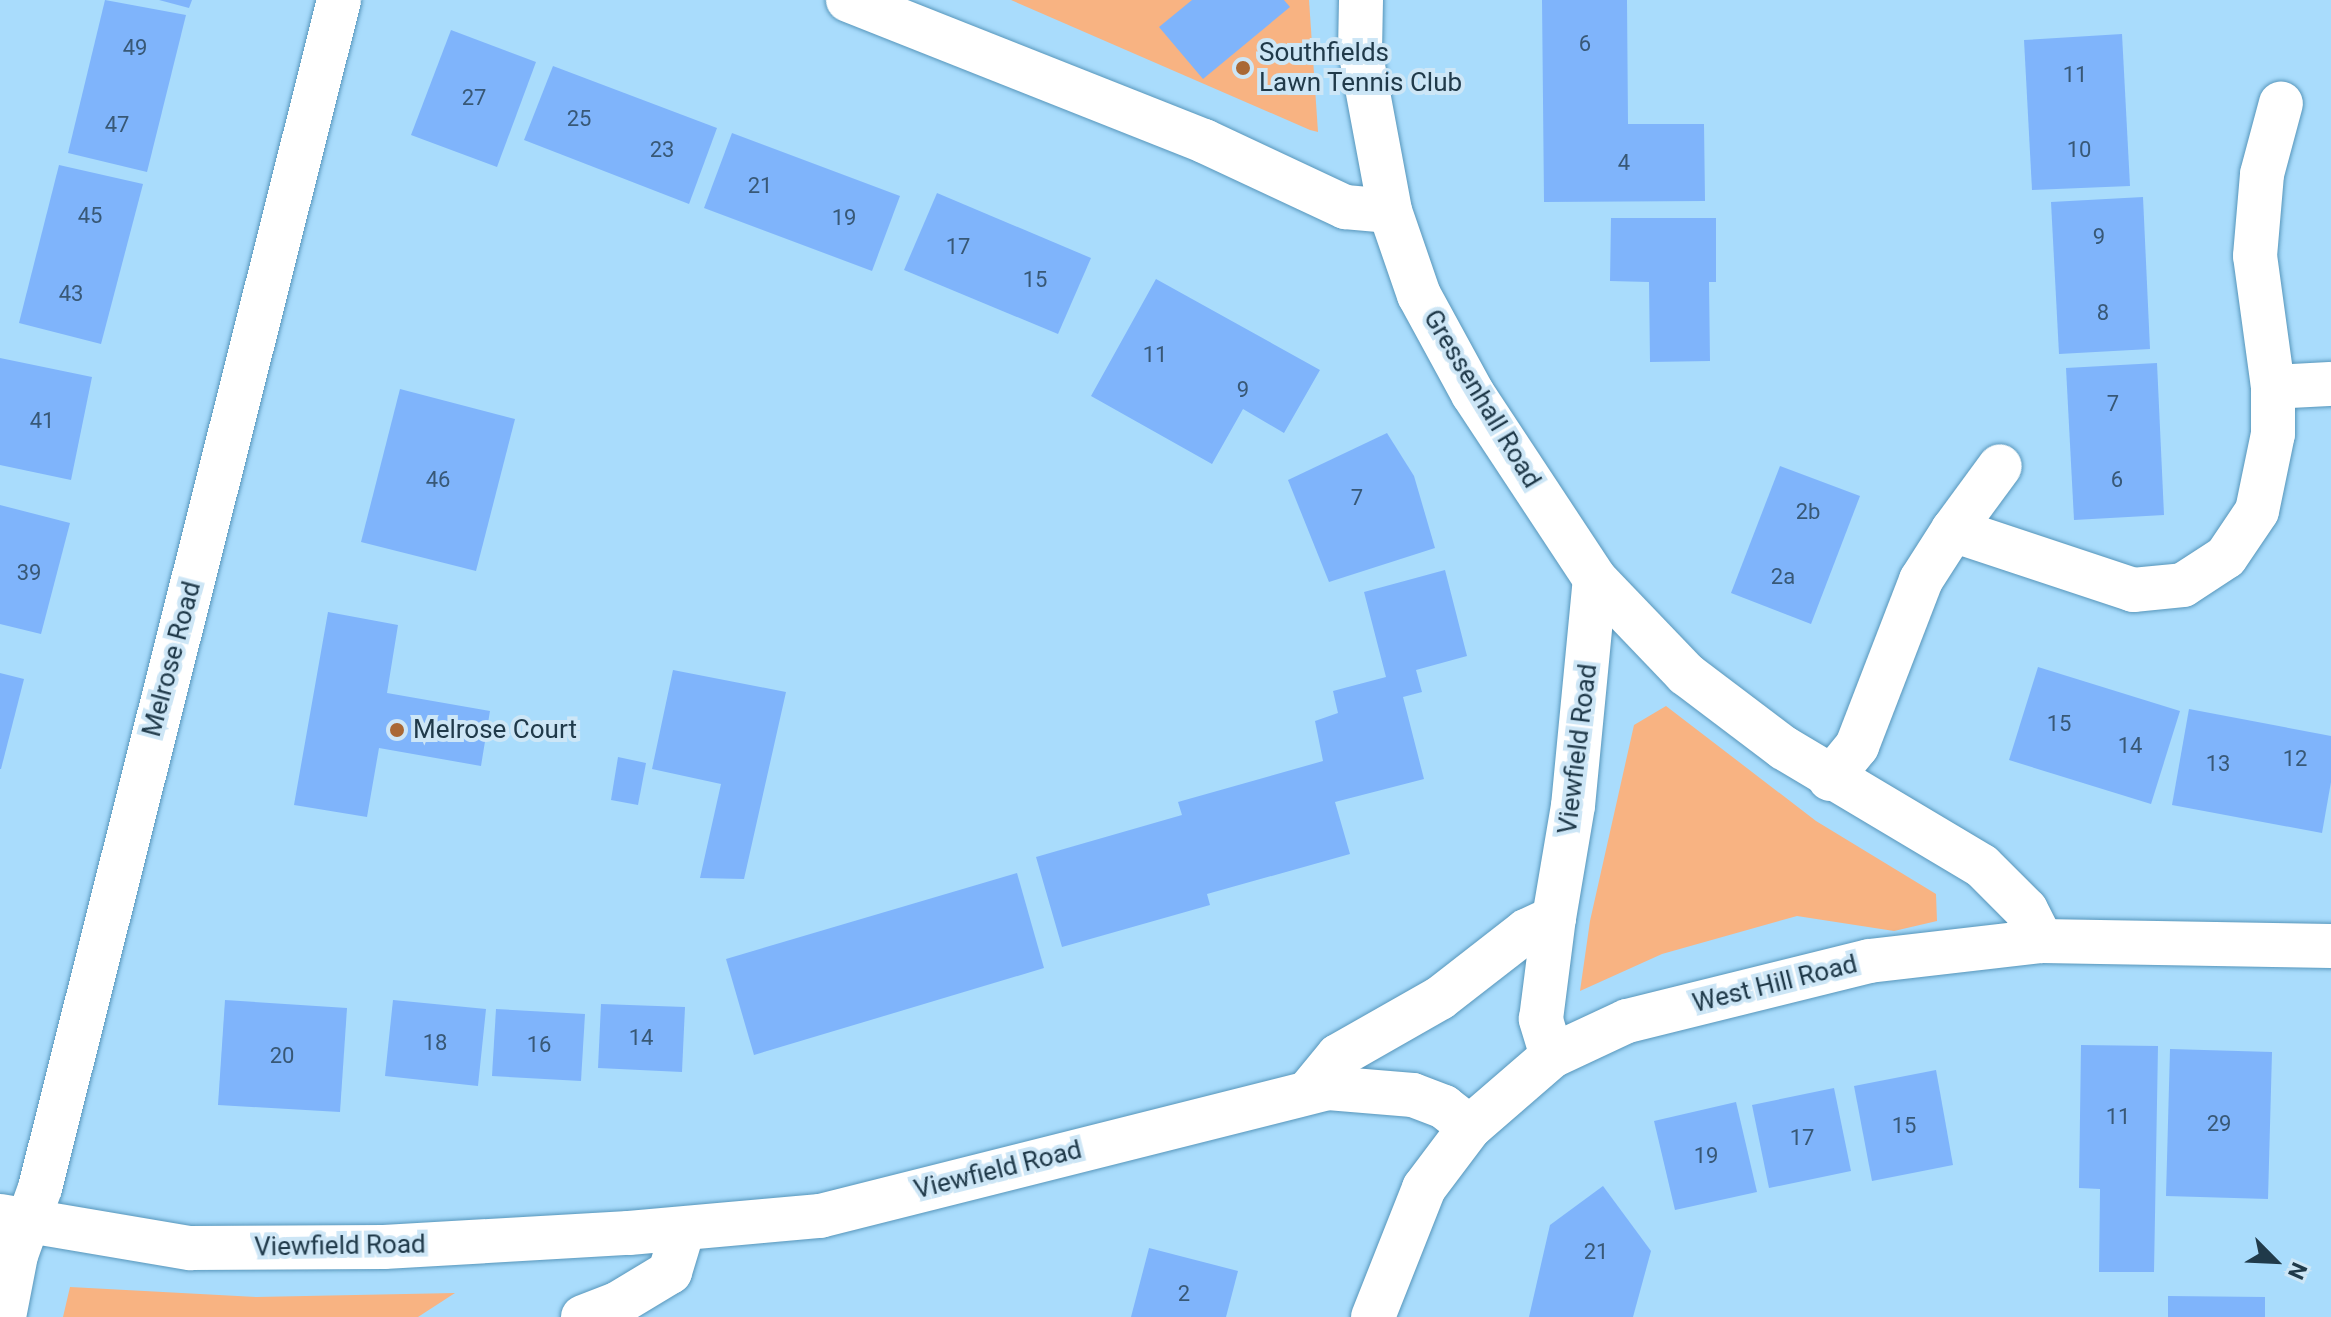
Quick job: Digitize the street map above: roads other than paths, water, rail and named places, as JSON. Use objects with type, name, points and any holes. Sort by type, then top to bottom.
[{"type":"street","name":"Melrose Road","points":[[4,1317],[16,1255],[14,1218],[339,0]]},
{"type":"street","points":[[848,0],[1192,136],[1345,207],[1390,211]]},
{"type":"street","name":"Gressenhall Road","points":[[1361,0],[1360,50],[1390,211],[1419,295],[1473,394],[1595,579],[1686,674],[1830,779],[1982,866],[2026,910],[2042,941]]},
{"type":"street","points":[[1953,530],[2133,590],[2183,585],[2226,557],[2257,511],[2273,434],[2273,387],[2255,256],[2262,174],[2281,103]]},
{"type":"street","points":[[2273,387],[2331,384]]},
{"type":"street","points":[[1830,779],[1857,746],[1921,580],[2000,466]]},
{"type":"street","name":"Viewfield Road","points":[[1552,1056],[1541,1019],[1573,806],[1595,579]]},
{"type":"street","points":[[1310,1090],[1338,1056],[1440,998],[1526,931],[1554,918]]},
{"type":"street","name":"West Hill Road","points":[[1373,1317],[1424,1188],[1470,1127],[1552,1056],[1627,1021],[1773,981],[1869,961],[2042,941],[2331,946]]},
{"type":"street","name":"Viewfield Road","points":[[14,1218],[190,1248],[384,1247],[683,1229],[820,1216],[1310,1090],[1368,1088],[1413,1095],[1444,1107],[1470,1127]]},
{"type":"street","points":[[583,1317],[617,1304],[670,1272],[683,1229]]},
{"type":"place","name":"Southfields Lawn Tennis Club","points":[[1243,68]]},
{"type":"place","name":"Melrose Court","points":[[397,730]]}]
